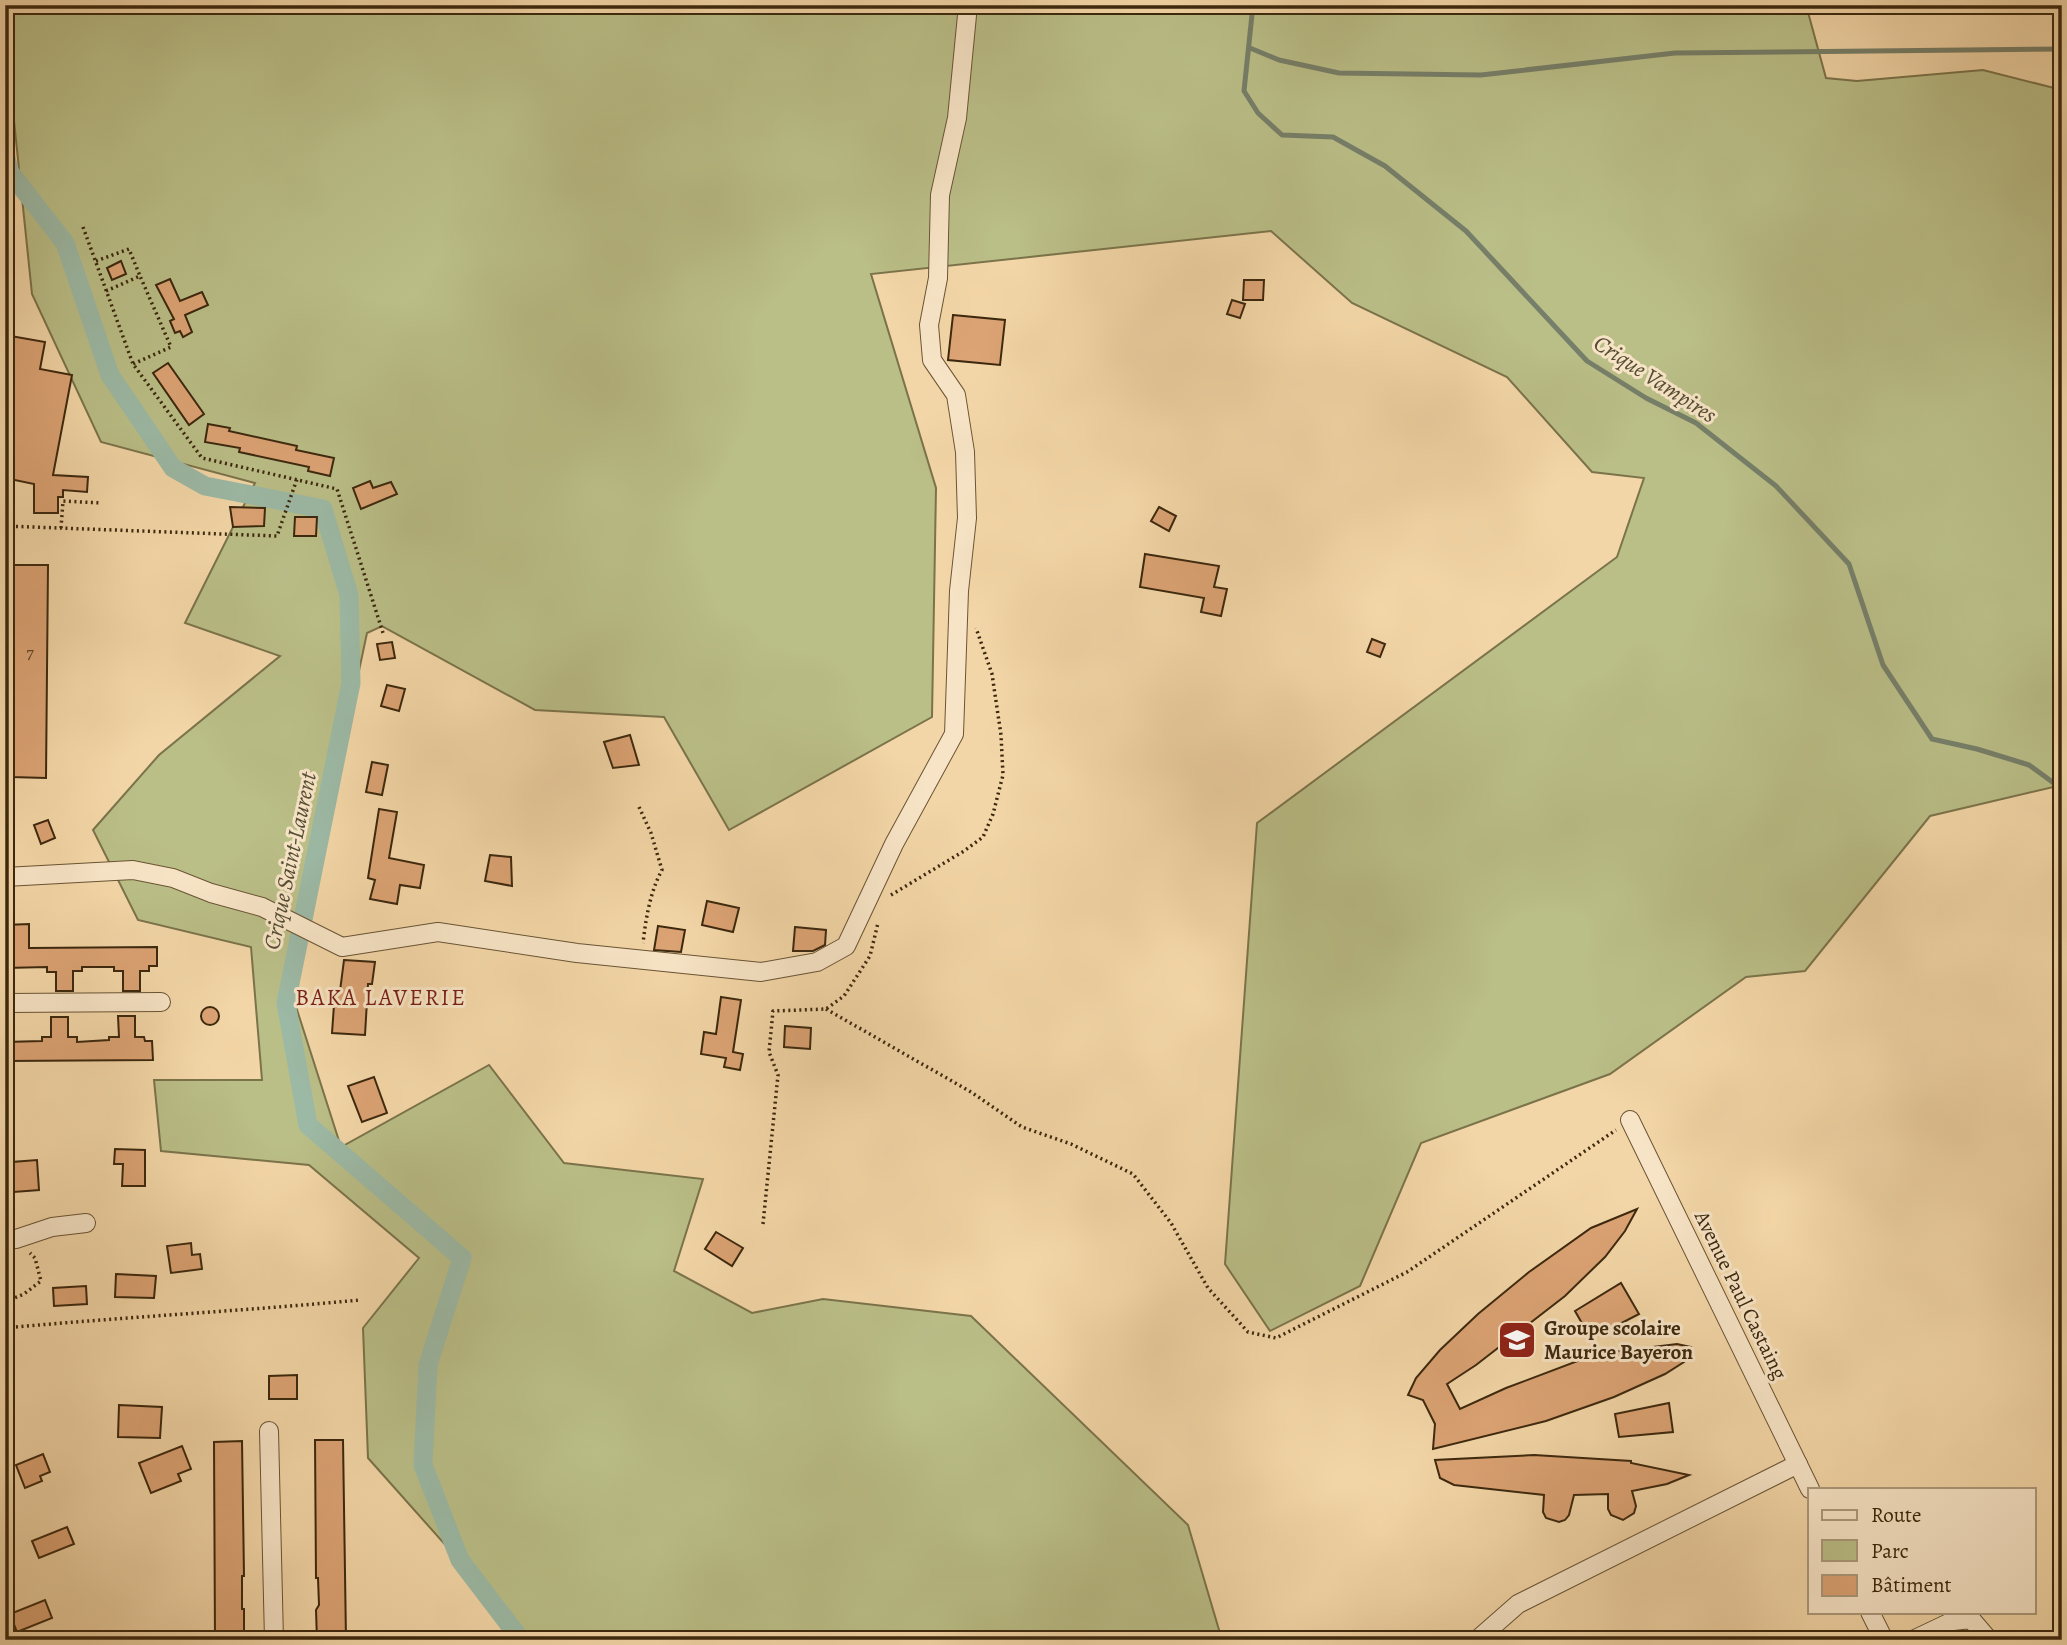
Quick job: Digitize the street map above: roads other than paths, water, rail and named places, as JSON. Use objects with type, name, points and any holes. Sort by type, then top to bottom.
[{"type":"street","points":[[8,877],[133,870],[173,877],[211,893],[262,906],[342,947],[438,932],[577,953],[761,972],[817,962],[846,946],[894,844],[954,734],[959,592],[967,518],[965,452],[956,395],[932,360],[929,325],[938,278],[940,195],[957,118],[968,5]]},
{"type":"street","points":[[5,1003],[161,1002]]},
{"type":"street","name":"Avenue Paul Castaing","points":[[1630,1120],[1810,1488]]},
{"type":"street","points":[[11,1240],[52,1227],[86,1223]]},
{"type":"street","points":[[269,1431],[274,1640]]},
{"type":"street","points":[[1477,1640],[1518,1604],[1798,1464]]},
{"type":"street","points":[[1871,1614],[1884,1640]]},
{"type":"street","points":[[1913,1640],[1954,1621],[1970,1619],[1989,1640]]},
{"type":"waterway","name":"Crique Vampires","points":[[1253,5],[1244,91],[1258,113],[1282,135],[1333,137],[1385,166],[1466,231],[1587,361],[1646,398],[1696,423],[1776,486],[1849,564],[1883,665],[1932,739],[2029,765],[2062,789]]},
{"type":"waterway","points":[[1250,48],[1279,60],[1339,73],[1481,75],[1675,53],[2062,49]]},
{"type":"waterway","name":"Crique Saint-Laurent","points":[[5,154],[9,171],[65,243],[110,375],[173,468],[205,486],[323,509],[349,595],[351,683],[286,1003],[308,1125],[462,1258],[428,1365],[423,1465],[460,1560],[521,1640]]},
{"type":"place","name":"Groupe scolaire Maurice Bayeron","points":[[1517,1340]]},
{"type":"district","name":"BAKA LAVERIE","points":[[381,997]]}]
